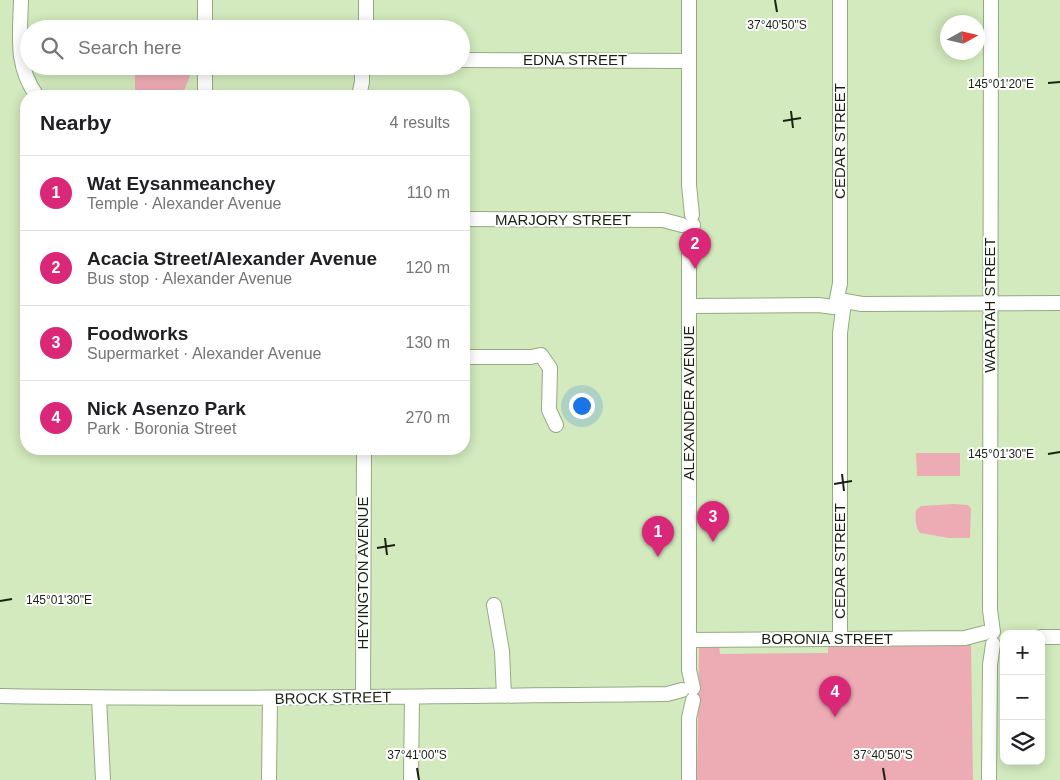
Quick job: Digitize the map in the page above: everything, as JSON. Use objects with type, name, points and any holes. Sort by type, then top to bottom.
[{"type":"street","points":[[20,0],[20,20]]},
{"type":"street","points":[[205,0],[205,20]]},
{"type":"street","points":[[366,0],[366,20]]},
{"type":"street","name":"ALEXANDER AVENUE","points":[[688,780],[689,718],[686,694],[688,670],[689,256],[686,221],[689,185],[690,0]]},
{"type":"street","name":"CEDAR STREET","points":[[840,0],[840,639]]},
{"type":"street","name":"WARATAH STREET","points":[[990,0],[990,610],[993,638],[990,665],[990,780]]},
{"type":"street","name":"EDNA STREET","points":[[470,60],[689,61]]},
{"type":"street","points":[[25,75],[32,90]]},
{"type":"street","points":[[205,75],[205,90]]},
{"type":"street","points":[[360,90],[362,75]]},
{"type":"street","points":[[368,90],[370,75]]},
{"type":"street","name":"MARJORY STREET","points":[[470,219],[686,221]]},
{"type":"street","points":[[689,306],[1060,303]]},
{"type":"street","points":[[470,357],[531,358],[541,355],[550,368],[549,410],[556,425]]},
{"type":"street","name":"HEYINGTON AVENUE","points":[[363,697],[364,455]]},
{"type":"street","points":[[494,605],[502,651],[504,696]]},
{"type":"street","points":[[1045,637],[1060,637]]},
{"type":"street","name":"BORONIA STREET","points":[[688,640],[993,638]]},
{"type":"street","name":"BROCK STREET","points":[[0,696],[270,698],[686,694]]},
{"type":"street","points":[[411,780],[412,697]]},
{"type":"street","points":[[99,698],[103,780]]},
{"type":"street","points":[[269,780],[270,698]]},
{"type":"shaded area","points":[[135,75],[190,75],[184,90],[135,90]]},
{"type":"shaded area","points":[[916,453],[960,453],[960,476],[917,476]]},
{"type":"shaded area","points":[[968,505],[971,508],[970,538],[949,538],[920,533],[917,528],[916,510],[921,506]]},
{"type":"shaded area","points":[[971,643],[973,780],[697,780],[699,646],[719,646],[720,654],[828,653],[828,645]]},
{"type":"place","name":"Acacia Street/Alexander Avenue","points":[[695,269]]},
{"type":"place","name":"Foodworks","points":[[713,542]]},
{"type":"place","name":"Wat Eysanmeanchey","points":[[658,557]]},
{"type":"place","name":"Nick Asenzo Park","points":[[835,717]]}]
